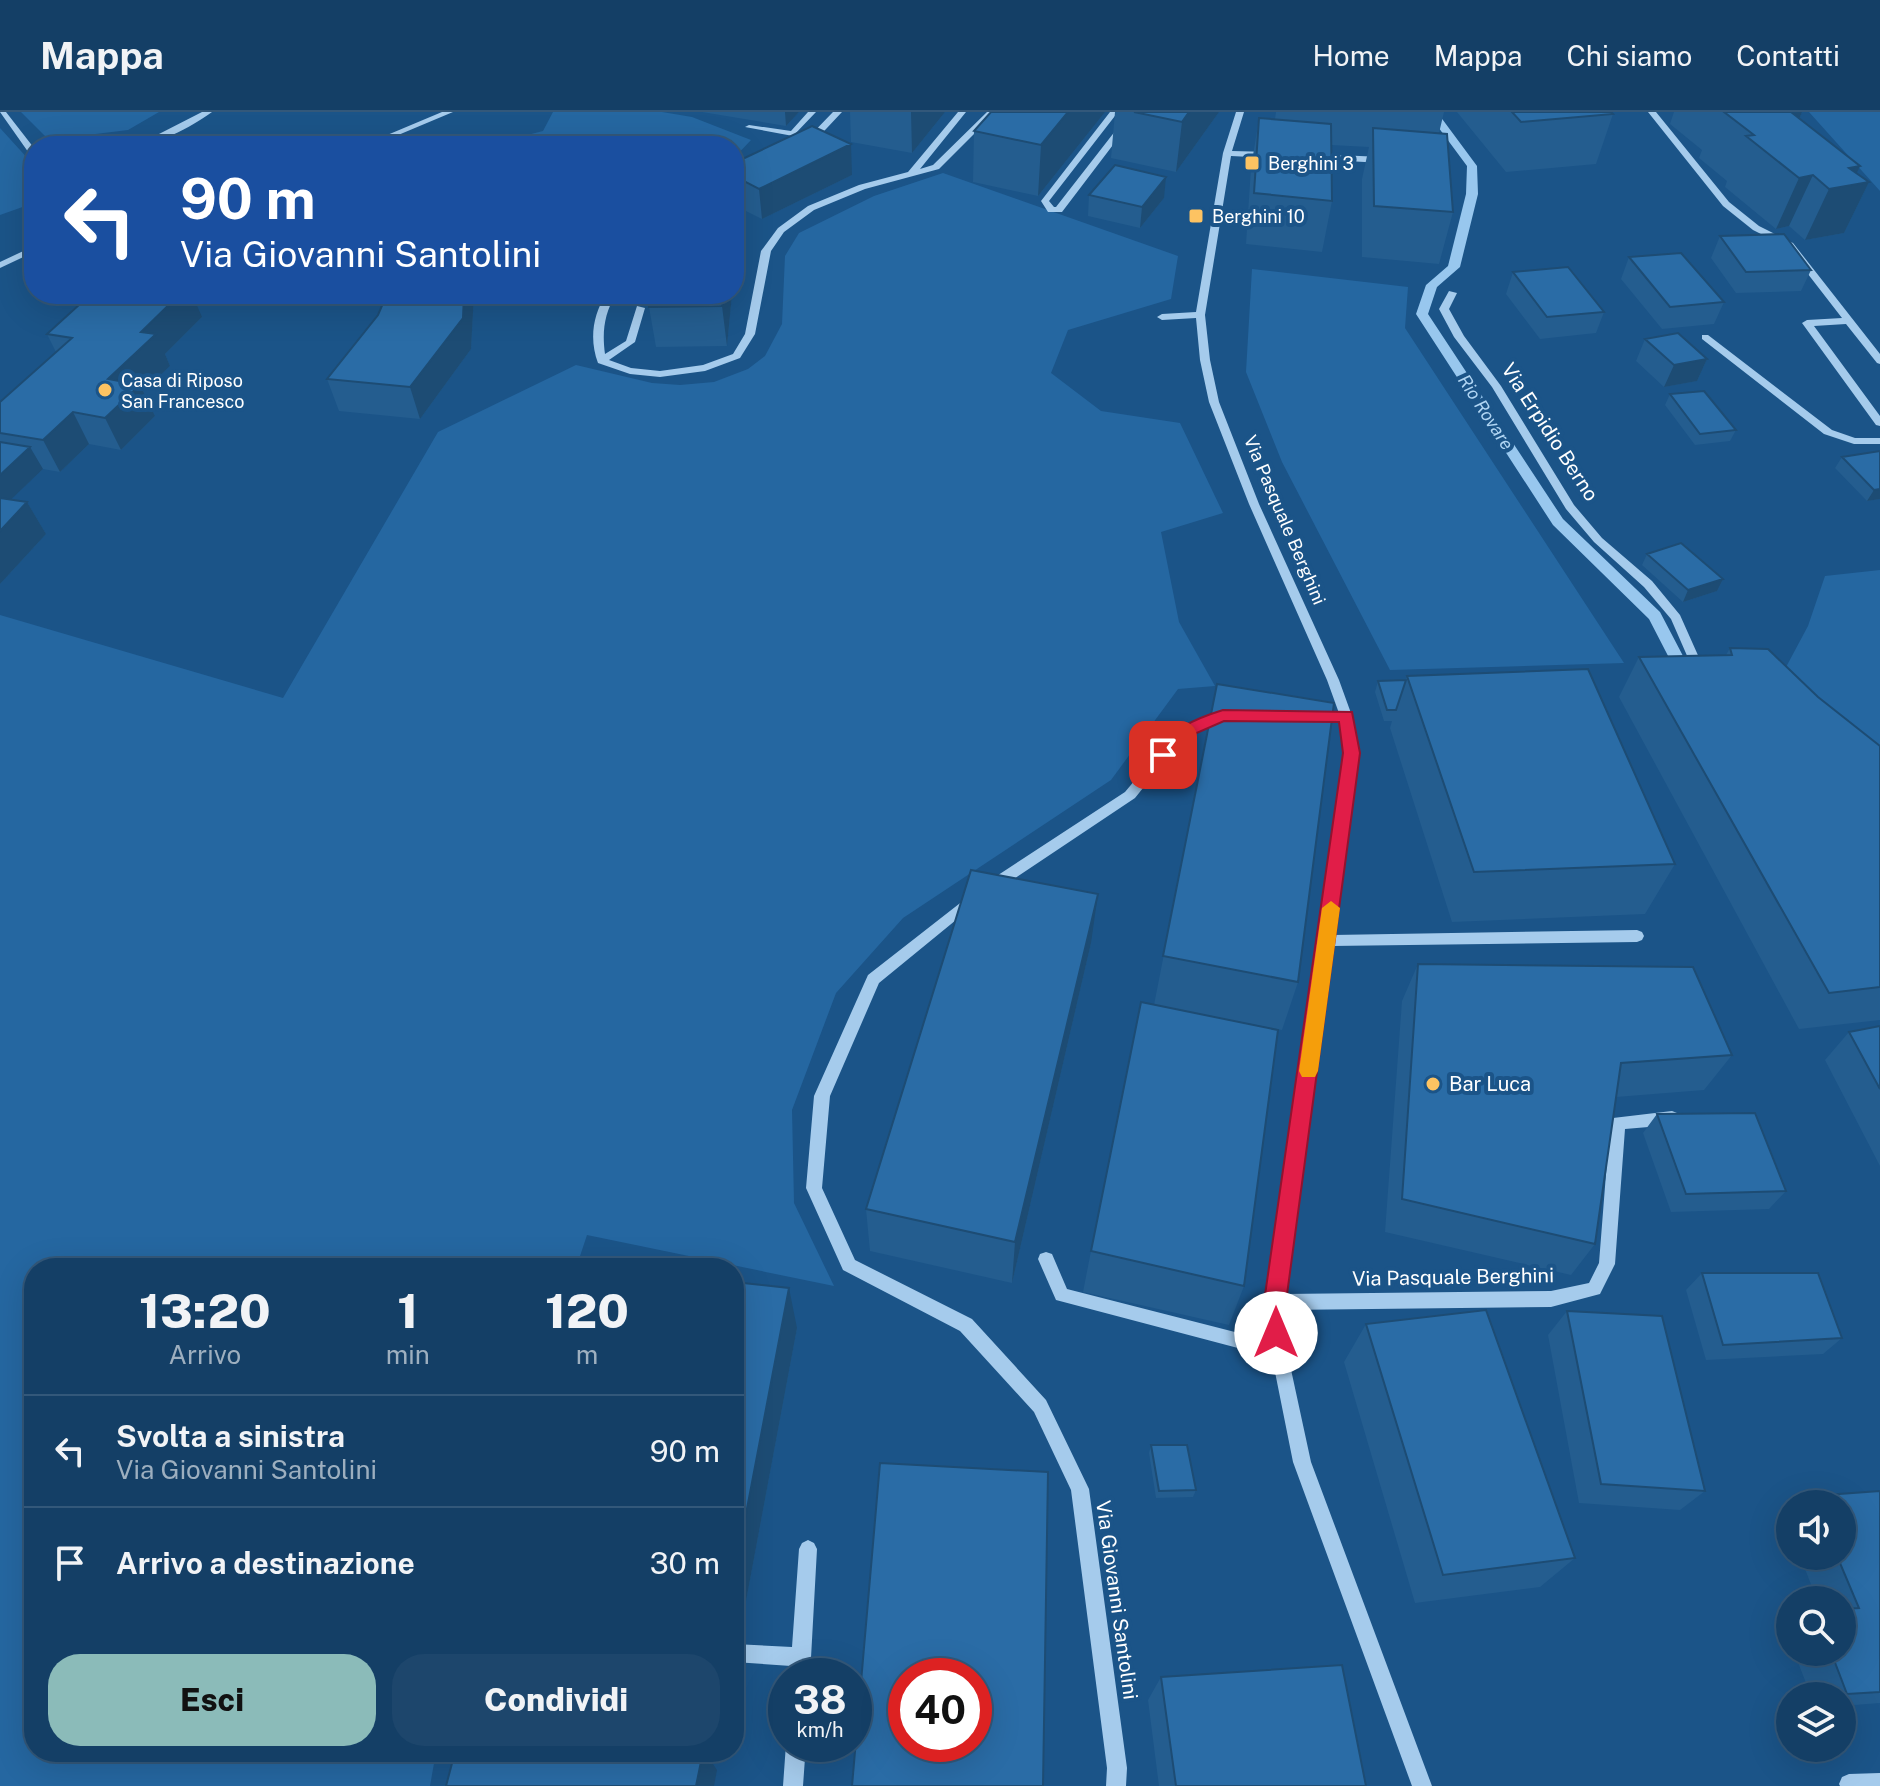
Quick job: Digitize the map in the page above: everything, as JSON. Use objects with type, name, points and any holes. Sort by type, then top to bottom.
[{"type":"street","points":[[2,112],[24,141]]},
{"type":"street","points":[[162,136],[208,112]]},
{"type":"street","points":[[390,136],[449,112]]},
{"type":"street","points":[[749,127],[793,134],[812,112]]},
{"type":"street","points":[[796,154],[838,112]]},
{"type":"street","points":[[910,175],[962,112]]},
{"type":"street","points":[[601,361],[630,371],[660,374],[705,368],[737,356],[750,334],[766,251],[781,230],[811,208],[862,187],[936,167],[992,112]]},
{"type":"street","points":[[1114,112],[1045,201],[1051,210],[1059,210],[1134,112]]},
{"type":"street","name":"Via Pasquale Berghini","points":[[1240,112],[1227,153],[1200,315],[1214,402],[1254,504],[1333,680],[1346,716],[1351,753],[1275,1302],[1279,1351],[1302,1462],[1422,1786]]},
{"type":"street","points":[[1652,112],[1726,204],[1756,228],[1790,245],[1880,361]]},
{"type":"street","points":[[1227,153],[1290,156]]},
{"type":"street","points":[[1305,156],[1399,161]]},
{"type":"street","points":[[0,265],[24,254]]},
{"type":"street","name":"Via Erpidio Berno","points":[[1452,293],[1444,309],[1459,337],[1496,386],[1570,507],[1598,540],[1648,584],[1676,618],[1698,671],[1711,670]]},
{"type":"street","points":[[601,361],[597,337],[600,310],[604,304]]},
{"type":"street","points":[[601,361],[630,342],[640,308]]},
{"type":"street","points":[[1162,317],[1200,315]]},
{"type":"street","points":[[1849,321],[1807,323],[1880,423]]},
{"type":"street","points":[[1705,337],[1828,432],[1854,441],[1880,441]]},
{"type":"street","name":"Via Giovanni Santolini","points":[[1118,1780],[1080,1489],[1040,1406],[966,1325],[849,1265],[814,1188],[822,1096],[873,979],[957,909],[1130,795],[1180,734],[1223,716],[1249,715]]},
{"type":"street","points":[[1326,715],[1346,716]]},
{"type":"street","points":[[1327,941],[1637,936]]},
{"type":"street","name":"Via Pasquale Berghini","points":[[1275,1302],[1551,1299],[1594,1289],[1607,1264],[1618,1123],[1678,1118]]},
{"type":"street","points":[[1046,1259],[1062,1295],[1279,1351]]},
{"type":"street","points":[[802,1658],[808,1549]]},
{"type":"street","points":[[744,1655],[768,1660]]},
{"type":"street","points":[[793,1786],[795,1762]]},
{"type":"street","points":[[1849,1784],[1880,1783]]},
{"type":"shaded area","points":[[21,112],[159,112],[128,130],[79,136],[45,136]]},
{"type":"shaded area","points":[[553,112],[662,112],[692,117],[741,136],[524,136],[543,131]]},
{"type":"shaded area","points":[[1809,112],[1880,112],[1880,191]]},
{"type":"shaded area","points":[[0,128],[24,154],[24,206],[0,215]]},
{"type":"shaded area","points":[[943,173],[1178,256],[1171,299],[1068,330],[1051,373],[1101,411],[1180,423],[1223,513],[1161,532],[1179,622],[1215,686],[1178,689],[1111,780],[903,918],[836,993],[792,1110],[794,1203],[834,1286],[744,1267],[744,1258],[698,1258],[587,1235],[579,1258],[24,1258],[24,1762],[434,1762],[430,1786],[0,1786],[0,615],[283,698],[438,432],[576,365],[652,383],[680,385],[714,382],[748,369],[765,356],[782,324],[785,256],[799,233],[874,196]]},
{"type":"shaded area","points":[[1252,269],[1408,287],[1405,328],[1624,663],[1390,670],[1282,462],[1246,372]]},
{"type":"shaded area","points":[[1880,570],[1880,769],[1785,669],[1808,626],[1825,576]]},
{"type":"building","points":[[991,112],[1068,112],[1041,145],[974,131]]},
{"type":"building","points":[[1134,112],[1189,112],[1182,122]]},
{"type":"building","points":[[1512,112],[1611,112],[1613,114],[1521,122]]},
{"type":"building","points":[[1724,112],[1791,112],[1860,166],[1849,168],[1869,182],[1829,189],[1813,175],[1799,178],[1746,136],[1754,135]]},
{"type":"building","points":[[1259,118],[1331,124],[1332,201],[1254,193]]},
{"type":"building","points":[[812,126],[851,144],[759,189],[744,181],[744,158]]},
{"type":"building","points":[[1373,128],[1447,134],[1453,212],[1374,206]]},
{"type":"building","points":[[1115,165],[1166,177],[1142,207],[1089,195]]},
{"type":"building","points":[[1784,234],[1811,270],[1746,272],[1720,236]]},
{"type":"building","points":[[1681,253],[1724,302],[1670,307],[1629,257]]},
{"type":"building","points":[[1568,267],[1604,312],[1547,317],[1513,272]]},
{"type":"building","points":[[80,304],[170,304],[141,332],[156,334],[108,379],[140,385],[105,418],[73,412],[43,440],[0,433],[0,402],[72,338],[47,334]]},
{"type":"building","points":[[383,304],[464,304],[463,318],[410,387],[327,379],[378,315]]},
{"type":"building","points":[[649,304],[722,304],[722,306],[649,307]]},
{"type":"building","points":[[1678,333],[1707,359],[1674,365],[1645,339]]},
{"type":"building","points":[[1704,391],[1736,430],[1700,434],[1670,394]]},
{"type":"building","points":[[0,442],[30,447],[0,475]]},
{"type":"building","points":[[1880,451],[1880,489],[1874,490],[1842,457]]},
{"type":"building","points":[[0,498],[27,502],[0,531]]},
{"type":"building","points":[[1681,543],[1723,579],[1688,590],[1647,554]]},
{"type":"building","points":[[1730,648],[1768,649],[1818,697],[1880,746],[1880,987],[1829,993],[1639,657],[1732,655]]},
{"type":"building","points":[[1588,669],[1675,864],[1474,872],[1407,676]]},
{"type":"building","points":[[1406,680],[1396,710],[1387,710],[1378,681]]},
{"type":"building","points":[[1217,684],[1334,703],[1298,982],[1163,956]]},
{"type":"building","points":[[971,870],[1098,894],[1015,1242],[866,1209]]},
{"type":"building","points":[[1418,964],[1693,967],[1732,1055],[1621,1063],[1595,1244],[1402,1199]]},
{"type":"building","points":[[1141,1002],[1278,1030],[1244,1286],[1091,1251]]},
{"type":"building","points":[[1880,1026],[1880,1089],[1849,1032]]},
{"type":"building","points":[[1755,1113],[1786,1191],[1686,1194],[1657,1114]]},
{"type":"building","points":[[1702,1273],[1818,1273],[1842,1338],[1723,1345]]},
{"type":"building","points":[[744,1283],[789,1288],[744,1524]]},
{"type":"building","points":[[1486,1310],[1575,1558],[1443,1575],[1366,1324]]},
{"type":"building","points":[[1567,1311],[1662,1316],[1705,1491],[1601,1484]]},
{"type":"building","points":[[1151,1445],[1187,1445],[1196,1490],[1159,1491]]},
{"type":"building","points":[[880,1463],[1048,1472],[1043,1786],[852,1786],[854,1762],[872,1762],[872,1658],[863,1658]]},
{"type":"building","points":[[1880,1491],[1880,1692],[1856,1693],[1856,1682],[1842,1682],[1836,1666],[1856,1666],[1856,1608],[1859,1608],[1856,1586],[1850,1586],[1843,1570],[1856,1570],[1856,1493]]},
{"type":"building","points":[[1342,1665],[1366,1786],[1176,1786],[1161,1677]]},
{"type":"building","points":[[452,1762],[701,1762],[696,1786],[446,1786]]},
{"type":"waterway","name":"Rio Rovare","points":[[1432,112],[1472,166],[1472,194],[1454,267],[1432,285],[1422,314],[1558,522],[1655,616],[1686,677]]},
{"type":"slow traffic","points":[[1309,1071],[1331,908]]},
{"type":"place","name":"Berghini 3","points":[[1252,163]]},
{"type":"place","name":"Berghini 10","points":[[1196,216]]},
{"type":"place","name":"Casa di Riposo San Francesco","points":[[105,390]]},
{"type":"place","name":"Bar Luca","points":[[1433,1084]]},
{"type":"route","points":[[1163,755],[1180,734],[1223,716],[1346,716],[1351,753],[1275,1302],[1276,1333]]}]
